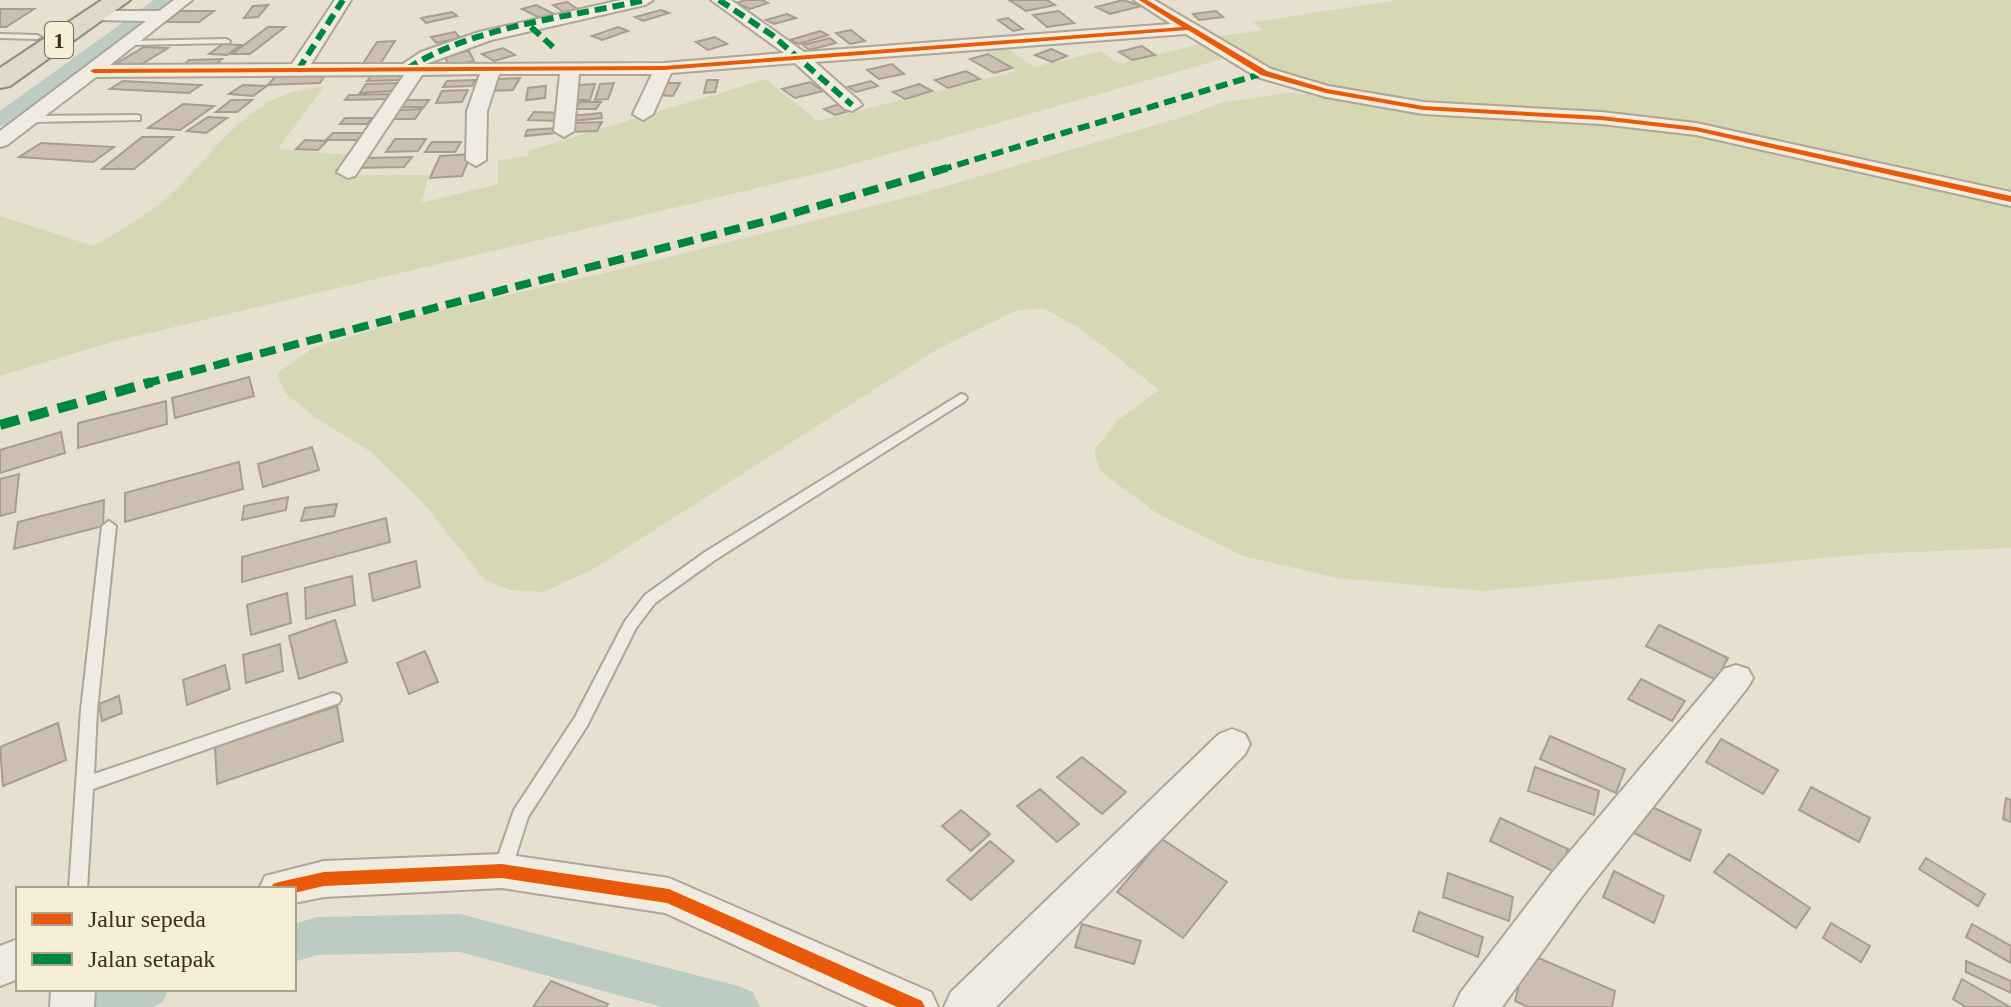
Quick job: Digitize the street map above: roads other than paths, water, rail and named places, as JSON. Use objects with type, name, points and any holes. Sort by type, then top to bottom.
[{"type":"highway","name":"1","points":[[0,62],[37,37],[106,8]]},
{"type":"highway","name":"1","points":[[0,80],[106,8]]},
{"type":"street","points":[[0,141],[130,43],[158,16],[184,0]]},
{"type":"street","points":[[298,70],[343,0]]},
{"type":"street","points":[[348,172],[411,69],[430,53],[645,0]]},
{"type":"street","points":[[719,0],[747,15],[803,59],[852,105]]},
{"type":"street","points":[[1142,0],[1264,73],[1326,91],[1423,108],[1601,118],[1696,129],[2011,199]]},
{"type":"street","points":[[106,8],[158,16]]},
{"type":"street","points":[[531,27],[553,47]]},
{"type":"street","points":[[94,71],[664,68],[1191,28]]},
{"type":"street","points":[[643,114],[664,68]]},
{"type":"street","points":[[476,160],[477,111],[491,70]]},
{"type":"street","points":[[564,131],[570,70]]},
{"type":"street","points":[[1476,1007],[1566,886],[1736,678]]},
{"type":"street","points":[[966,1007],[1232,744]]},
{"type":"street","points":[[288,887],[324,879],[502,871],[669,896],[916,1007]]},
{"type":"lane","points":[[0,36],[37,37]]},
{"type":"lane","points":[[130,43],[226,41]]},
{"type":"lane","points":[[29,119],[137,118]]},
{"type":"lane","points":[[502,871],[520,815],[581,721],[630,625],[650,599],[710,556],[961,398]]},
{"type":"lane","points":[[78,887],[89,710],[109,526]]},
{"type":"lane","points":[[86,784],[333,699]]},
{"type":"waterway","points":[[0,120],[165,0]]},
{"type":"waterway","points":[[296,942],[317,936],[460,933],[738,1007]]},
{"type":"waterway","points":[[89,1007],[141,991]]}]
